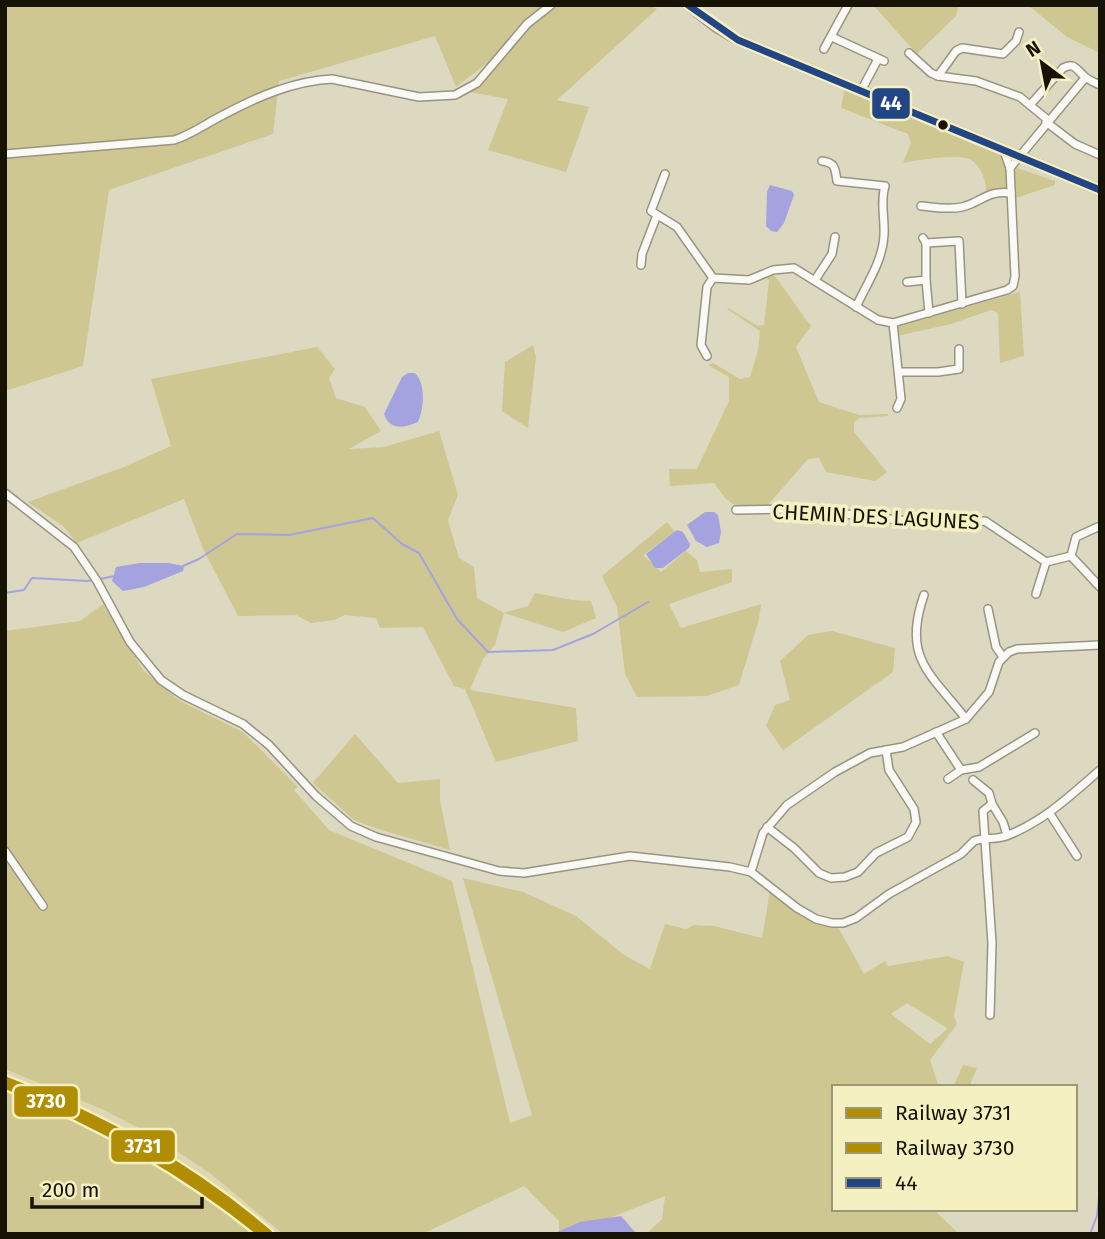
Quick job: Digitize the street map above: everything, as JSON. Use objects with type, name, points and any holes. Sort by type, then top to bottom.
[{"type":"street","points":[[5,154],[174,140],[245,103],[312,81],[332,79],[419,97],[455,95],[477,83],[527,24],[551,5]]},
{"type":"street","points":[[688,5],[738,40],[1100,190]]},
{"type":"street","points":[[824,49],[848,5]]},
{"type":"street","points":[[938,76],[956,51],[962,48],[1003,54],[1016,41],[1019,32]]},
{"type":"street","points":[[832,37],[881,60],[861,91]]},
{"type":"street","points":[[909,53],[938,76],[976,81],[1020,97],[1075,144],[1100,155]]},
{"type":"street","points":[[1030,105],[1063,68],[1069,65],[1073,65],[1085,78],[1100,85]]},
{"type":"street","points":[[1010,168],[1085,78]]},
{"type":"street","points":[[665,174],[651,211],[677,228],[713,278],[749,281],[773,270],[794,268],[878,320],[893,323],[962,304],[1013,286],[1016,276],[1010,168],[1004,151]]},
{"type":"street","points":[[822,161],[834,165],[837,181],[885,186],[882,196],[884,236],[881,253],[856,307]]},
{"type":"street","points":[[921,206],[960,208],[987,194],[999,191],[1011,193]]},
{"type":"street","points":[[640,265],[657,215]]},
{"type":"street","points":[[815,279],[832,254],[835,237]]},
{"type":"street","points":[[929,313],[925,241],[959,242],[962,304]]},
{"type":"street","points":[[707,356],[701,345],[707,287],[713,278]]},
{"type":"street","points":[[907,282],[926,280]]},
{"type":"street","points":[[893,323],[900,372],[901,399],[897,408]]},
{"type":"street","points":[[900,372],[958,369],[959,349]]},
{"type":"street","points":[[5,493],[65,537],[95,579],[130,642],[161,680],[183,695],[243,724],[269,745],[316,796],[351,826],[376,837],[499,871],[539,872],[630,856],[730,867],[751,872],[797,908],[816,919],[843,923],[856,918],[889,894],[961,854],[974,841],[1007,835],[1050,814],[1100,770]]},
{"type":"street","name":"CHEMIN DES LAGUNES","points":[[736,510],[800,509],[926,523],[985,521],[1046,562]]},
{"type":"street","points":[[1071,556],[1076,537],[1100,526]]},
{"type":"street","points":[[1036,594],[1046,562],[1071,556]]},
{"type":"street","points":[[1071,556],[1100,587]]},
{"type":"street","points":[[924,595],[918,611],[915,644],[923,667],[966,719]]},
{"type":"street","points":[[988,609],[996,647],[1003,657]]},
{"type":"street","points":[[751,872],[760,839],[767,827],[788,805],[835,772],[870,753],[903,747],[966,719],[989,692],[1003,657],[1009,652],[1017,649],[1100,645]]},
{"type":"street","points":[[936,733],[961,770]]},
{"type":"street","points":[[948,779],[961,770],[979,767],[1035,733]]},
{"type":"street","points":[[767,827],[819,873],[831,877],[845,877],[858,872],[876,853],[908,837],[916,822],[914,809],[888,770],[886,750]]},
{"type":"street","points":[[973,780],[989,793],[1007,835]]},
{"type":"street","points":[[990,1015],[992,943],[983,811],[992,804]]},
{"type":"street","points":[[1050,814],[1077,856]]},
{"type":"street","points":[[5,851],[43,906]]},
{"type":"shaded area","points":[[5,5],[650,5],[657,9],[557,100],[589,107],[566,172],[488,150],[508,99],[469,92],[480,85],[521,37],[456,87],[435,36],[279,81],[273,134],[109,190],[83,366],[5,391]]},
{"type":"shaded area","points":[[873,5],[959,5],[956,16],[917,54]]},
{"type":"shaded area","points":[[1028,5],[1100,5],[1100,53],[1067,37]]},
{"type":"shaded area","points":[[845,87],[928,120],[999,154],[1006,166],[1008,188],[986,192],[982,173],[969,159],[946,157],[903,163],[911,143],[908,134],[841,108]]},
{"type":"shaded area","points":[[1017,168],[1055,181],[1055,185],[1015,198],[1014,172]]},
{"type":"shaded area","points":[[770,185],[792,191],[794,195],[784,223],[777,232],[766,226],[767,192]]},
{"type":"shaded area","points":[[774,275],[811,326],[796,347],[819,402],[859,415],[888,414],[860,418],[854,422],[854,432],[887,472],[875,481],[826,472],[819,458],[808,459],[767,506],[737,507],[725,498],[714,483],[670,486],[669,469],[697,469],[729,401],[729,377],[708,365],[713,363],[740,379],[750,377],[760,331],[727,309],[758,326],[764,325],[769,281],[766,278]]},
{"type":"shaded area","points":[[1020,292],[1024,356],[1000,363],[998,313],[991,310],[951,324],[897,336],[898,327]]},
{"type":"shaded area","points":[[533,345],[536,357],[528,428],[502,411],[505,362]]},
{"type":"shaded area","points":[[317,347],[335,369],[329,378],[336,398],[365,407],[381,431],[349,449],[384,447],[439,431],[458,495],[448,520],[459,558],[474,567],[477,598],[504,613],[495,645],[483,659],[470,690],[576,708],[578,741],[496,762],[465,689],[454,686],[423,627],[380,628],[376,618],[345,615],[334,620],[311,623],[296,615],[238,616],[203,549],[184,499],[77,543],[64,527],[28,502],[124,467],[171,446],[151,379]]},
{"type":"shaded area","points":[[415,373],[421,383],[422,410],[418,422],[398,427],[390,423],[384,414],[402,377]]},
{"type":"shaded area","points":[[705,512],[718,515],[721,532],[719,543],[707,547],[696,541],[687,525]]},
{"type":"shaded area","points":[[667,522],[675,532],[643,555],[661,572],[686,551],[697,560],[700,572],[732,569],[732,582],[669,604],[681,628],[761,604],[739,685],[707,696],[637,697],[625,674],[617,607],[602,576]]},
{"type":"shaded area","points":[[677,530],[683,532],[690,544],[689,548],[663,568],[655,568],[646,554]]},
{"type":"shaded area","points":[[140,563],[184,566],[183,571],[144,587],[123,591],[112,581],[116,567]]},
{"type":"shaded area","points":[[535,593],[591,601],[596,618],[563,632],[504,613],[528,606]]},
{"type":"shaded area","points":[[103,604],[143,670],[180,701],[243,732],[298,787],[294,790],[329,830],[452,881],[510,1123],[532,1115],[463,878],[523,892],[576,916],[624,955],[650,969],[665,924],[686,929],[694,925],[714,926],[762,938],[770,891],[809,919],[838,927],[864,974],[885,961],[888,966],[948,956],[964,962],[954,1016],[957,1024],[930,1060],[938,1085],[832,1085],[832,1211],[935,1211],[959,1234],[646,1234],[662,1219],[665,1196],[569,1234],[559,1234],[559,1221],[524,1186],[422,1234],[283,1234],[211,1174],[156,1137],[102,1109],[5,1069],[5,631],[80,621]],"holes":[[[907,1003],[947,1029],[930,1044],[891,1014]]]},
{"type":"shaded area","points":[[832,631],[895,648],[893,672],[783,750],[766,726],[775,705],[790,700],[780,661],[808,635]]},
{"type":"shaded area","points":[[355,734],[398,783],[440,779],[440,800],[450,850],[354,820],[313,783]]},
{"type":"shaded area","points":[[963,1065],[977,1068],[970,1085],[954,1085]]},
{"type":"shaded area","points":[[5,1069],[102,1109],[156,1137],[211,1174],[283,1234],[252,1234],[196,1191],[102,1131],[5,1091]]},
{"type":"shaded area","points":[[5,1091],[39,1103],[136,1150],[196,1189],[252,1234],[5,1234]]},
{"type":"shaded area","points":[[621,1216],[635,1232],[644,1234],[553,1234],[580,1222]]},
{"type":"waterway","points":[[183,566],[199,559],[237,534],[289,535],[373,518],[402,544],[419,553],[457,619],[488,652],[553,650],[593,634],[648,602]]},
{"type":"waterway","points":[[100,579],[115,576]]},
{"type":"waterway","points":[[5,593],[24,590],[32,578],[95,580]]},
{"type":"waterway","points":[[1090,1234],[1097,1216],[1100,1188]]},
{"type":"rail line","name":"3731","points":[[5,1081],[76,1111],[143,1146],[207,1187],[268,1234]]},
{"type":"rail line","name":"3730","points":[[5,1084],[74,1114],[140,1149],[203,1188],[263,1234]]},
{"type":"transit line","name":"44","points":[[688,5],[738,40],[1100,190]]}]
